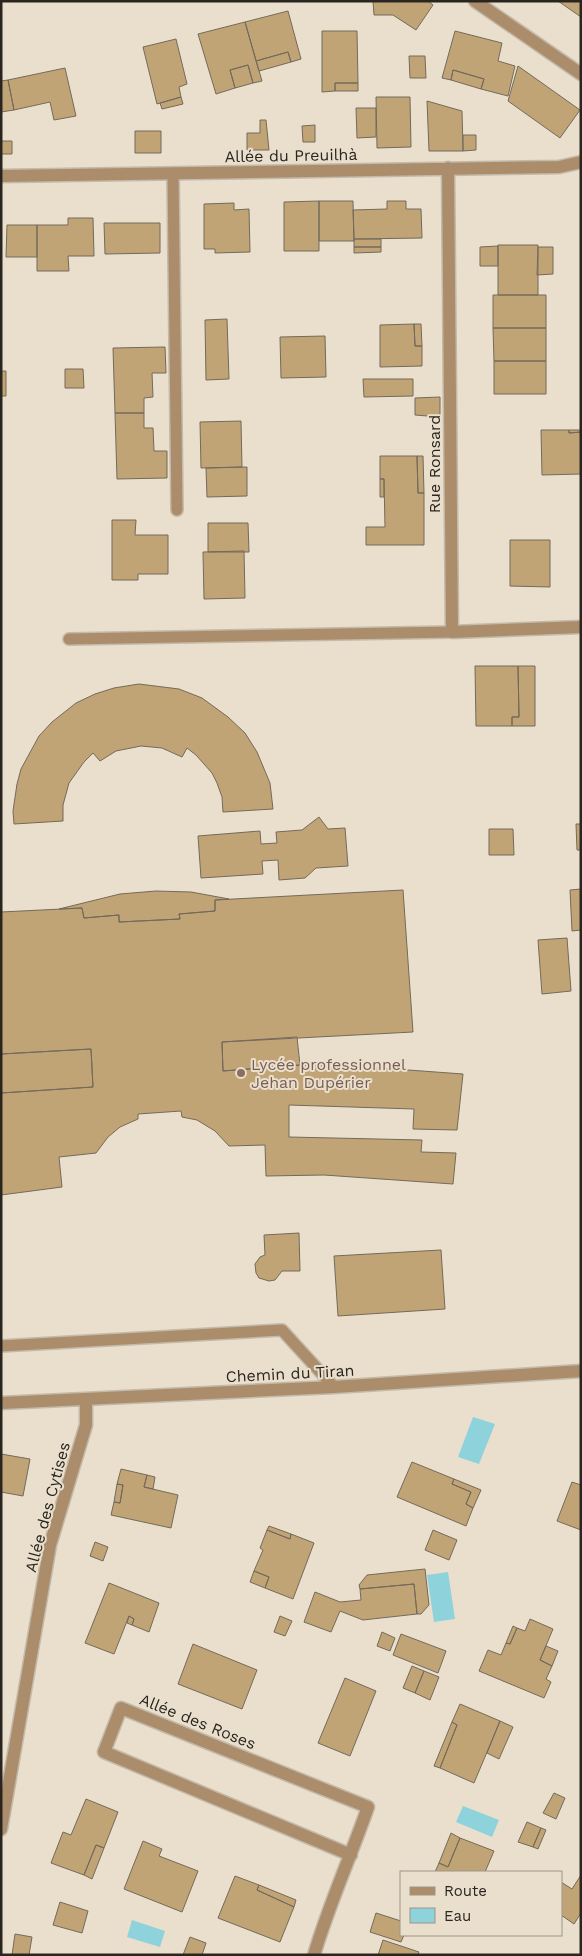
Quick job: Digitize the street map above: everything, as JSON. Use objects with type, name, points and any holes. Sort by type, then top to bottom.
[{"type":"street","points":[[475,1],[581,74]]},
{"type":"street","name":"Allée du Preuilhà","points":[[1,176],[559,167],[581,162]]},
{"type":"street","name":"Rue Ronsard","points":[[448,168],[452,632]]},
{"type":"street","points":[[452,632],[581,627]]},
{"type":"street","name":"Chemin du Tiran","points":[[1,1403],[334,1387],[581,1371]]},
{"type":"street","name":"Allée des Cytises","points":[[1,1829],[50,1545],[86,1424],[86,1400]]},
{"type":"street","name":"Allée des Roses","points":[[314,1955],[324,1921],[351,1855],[368,1807],[121,1708],[104,1752],[351,1855]]},
{"type":"lane","points":[[173,173],[177,510]]},
{"type":"lane","points":[[68,639],[452,632]]},
{"type":"lane","points":[[1,1346],[282,1330],[334,1387]]},
{"type":"water","points":[[473,1417],[495,1424],[479,1464],[458,1457]]},
{"type":"water","points":[[448,1572],[455,1619],[434,1622],[427,1575]]},
{"type":"water","points":[[463,1806],[499,1820],[492,1837],[456,1822]]},
{"type":"water","points":[[132,1920],[165,1931],[160,1947],[127,1937]]},
{"type":"building","points":[[373,1],[428,1],[433,5],[416,30],[393,15],[374,15]]},
{"type":"building","points":[[558,1],[581,1],[581,17]]},
{"type":"building","points":[[288,11],[301,59],[291,62],[288,52],[256,61],[245,22]]},
{"type":"building","points":[[245,22],[262,81],[253,83],[248,65],[230,70],[235,88],[216,94],[198,34]]},
{"type":"building","points":[[322,31],[357,31],[358,83],[335,83],[335,91],[322,92]]},
{"type":"building","points":[[455,31],[502,43],[498,61],[515,66],[508,96],[481,89],[484,79],[453,70],[451,80],[442,78]]},
{"type":"building","points":[[176,39],[187,84],[179,87],[181,97],[157,104],[143,47]]},
{"type":"building","points":[[288,52],[291,62],[259,71],[256,61]]},
{"type":"building","points":[[409,56],[425,56],[426,78],[410,78]]},
{"type":"building","points":[[248,65],[253,83],[235,88],[230,70]]},
{"type":"building","points":[[518,66],[580,110],[560,138],[508,101]]},
{"type":"building","points":[[65,68],[76,116],[54,120],[50,102],[14,110],[8,80]]},
{"type":"building","points":[[453,70],[484,79],[481,89],[451,80]]},
{"type":"building","points":[[8,80],[14,110],[1,112],[1,81]]},
{"type":"building","points":[[335,83],[358,83],[358,91],[335,91]]},
{"type":"building","points":[[181,97],[183,104],[162,109],[160,103]]},
{"type":"building","points":[[376,97],[410,97],[411,147],[377,148]]},
{"type":"building","points":[[427,101],[462,111],[463,151],[429,151]]},
{"type":"building","points":[[356,108],[376,108],[376,137],[357,138]]},
{"type":"building","points":[[260,120],[266,120],[269,150],[247,150],[247,133],[260,133]]},
{"type":"building","points":[[315,125],[315,142],[303,142],[302,126]]},
{"type":"building","points":[[135,131],[161,131],[161,153],[135,153]]},
{"type":"building","points":[[463,135],[476,135],[476,150],[463,151]]},
{"type":"building","points":[[1,141],[12,141],[12,154],[1,154]]},
{"type":"building","points":[[319,201],[319,251],[284,251],[284,202]]},
{"type":"building","points":[[319,201],[353,201],[354,241],[319,241]]},
{"type":"building","points":[[387,201],[406,201],[406,209],[421,209],[422,238],[354,239],[353,210],[387,209]]},
{"type":"building","points":[[234,203],[234,210],[249,209],[250,252],[215,253],[215,249],[204,249],[204,204]]},
{"type":"building","points":[[68,218],[93,218],[94,256],[68,256],[69,271],[37,271],[37,225],[68,225]]},
{"type":"building","points":[[104,223],[160,223],[160,253],[105,254]]},
{"type":"building","points":[[7,225],[37,225],[37,257],[6,257]]},
{"type":"building","points":[[354,239],[381,239],[381,247],[354,247]]},
{"type":"building","points":[[498,245],[538,245],[538,295],[498,295]]},
{"type":"building","points":[[498,246],[498,266],[480,266],[480,247]]},
{"type":"building","points":[[354,247],[381,247],[381,252],[354,253]]},
{"type":"building","points":[[538,247],[553,247],[553,274],[537,275]]},
{"type":"building","points":[[493,295],[546,295],[546,328],[493,328]]},
{"type":"building","points":[[227,319],[229,379],[206,380],[205,320]]},
{"type":"building","points":[[414,324],[415,346],[422,346],[422,366],[380,367],[380,325]]},
{"type":"building","points":[[414,324],[421,324],[422,346],[415,346]]},
{"type":"building","points":[[493,328],[546,328],[546,361],[494,361]]},
{"type":"building","points":[[325,336],[326,377],[281,378],[280,337]]},
{"type":"building","points":[[165,347],[166,373],[152,373],[153,397],[144,398],[144,413],[115,413],[113,348]]},
{"type":"building","points":[[494,361],[546,361],[546,394],[494,394]]},
{"type":"building","points":[[65,369],[83,369],[84,388],[65,388]]},
{"type":"building","points":[[1,371],[6,371],[6,396],[1,396]]},
{"type":"building","points":[[363,379],[413,379],[413,396],[364,397]]},
{"type":"building","points":[[440,397],[440,417],[415,415],[415,398]]},
{"type":"building","points":[[115,413],[144,413],[144,428],[153,428],[154,451],[167,451],[167,478],[117,479]]},
{"type":"building","points":[[241,421],[242,467],[201,468],[200,422]]},
{"type":"building","points":[[541,430],[569,430],[569,433],[581,432],[581,474],[542,475]]},
{"type":"building","points":[[569,430],[581,430],[581,432],[569,433]]},
{"type":"building","points":[[380,456],[417,456],[418,493],[424,493],[424,545],[366,545],[366,527],[385,527],[384,479],[380,479]]},
{"type":"building","points":[[417,456],[423,456],[424,493],[418,493]]},
{"type":"building","points":[[247,467],[247,496],[207,497],[206,468]]},
{"type":"building","points":[[380,479],[384,479],[384,497],[380,497]]},
{"type":"building","points":[[112,520],[136,520],[135,535],[168,535],[168,574],[138,574],[138,580],[112,580]]},
{"type":"building","points":[[208,523],[248,523],[249,552],[208,552]]},
{"type":"building","points":[[510,540],[550,540],[550,587],[510,586]]},
{"type":"building","points":[[244,551],[245,598],[204,599],[203,552]]},
{"type":"building","points":[[475,666],[518,666],[519,717],[512,717],[512,726],[476,726]]},
{"type":"building","points":[[518,666],[535,666],[535,726],[512,726],[512,717],[519,717]]},
{"type":"building","points":[[139,684],[179,689],[202,698],[228,717],[245,733],[257,752],[270,783],[273,809],[223,812],[222,797],[217,783],[212,773],[196,755],[187,748],[182,757],[162,748],[141,746],[116,751],[100,761],[93,753],[69,783],[63,805],[63,821],[14,824],[13,811],[21,769],[39,736],[52,722],[76,703],[114,688]]},
{"type":"building","points":[[319,817],[328,829],[345,828],[348,866],[316,868],[305,878],[279,880],[278,860],[262,861],[263,874],[201,878],[198,836],[260,831],[261,844],[277,843],[276,832],[302,830]]},
{"type":"building","points":[[576,824],[581,824],[581,850],[577,850]]},
{"type":"building","points":[[489,829],[513,829],[514,855],[489,855]]},
{"type":"building","points":[[581,889],[581,930],[572,931],[570,890]]},
{"type":"building","points":[[403,890],[413,1032],[222,1042],[223,1071],[300,1065],[463,1074],[457,1130],[413,1129],[414,1109],[289,1105],[289,1137],[422,1140],[421,1152],[456,1153],[453,1184],[324,1175],[266,1176],[265,1145],[229,1146],[215,1131],[197,1120],[182,1117],[181,1111],[138,1114],[138,1119],[120,1127],[108,1137],[96,1153],[59,1157],[62,1187],[1,1195],[1,1093],[93,1087],[91,1049],[1,1054],[1,912],[82,908],[84,918],[119,915],[119,922],[180,919],[179,914],[215,911],[215,900]]},
{"type":"building","points":[[156,891],[191,892],[229,899],[215,900],[215,911],[179,914],[180,919],[119,922],[119,915],[84,918],[82,908],[59,909],[120,894]]},
{"type":"building","points":[[567,938],[571,991],[542,994],[538,940]]},
{"type":"building","points":[[297,1037],[300,1065],[223,1071],[222,1042]]},
{"type":"building","points":[[91,1049],[93,1087],[1,1093],[1,1054]]},
{"type":"building","points":[[299,1233],[300,1271],[282,1271],[275,1280],[269,1281],[259,1278],[256,1273],[255,1264],[260,1257],[265,1255],[264,1235]]},
{"type":"building","points":[[441,1250],[445,1309],[338,1316],[334,1256]]},
{"type":"building","points":[[1,1454],[30,1459],[23,1496],[1,1492]]},
{"type":"building","points":[[412,1462],[454,1479],[452,1484],[471,1492],[466,1504],[473,1508],[466,1526],[397,1497]]},
{"type":"building","points":[[121,1469],[147,1475],[144,1487],[178,1495],[171,1528],[111,1515],[114,1502],[120,1503],[123,1485],[117,1484]]},
{"type":"building","points":[[147,1475],[155,1477],[153,1489],[144,1487]]},
{"type":"building","points":[[454,1479],[481,1490],[473,1508],[466,1504],[471,1492],[452,1484]]},
{"type":"building","points":[[572,1482],[581,1485],[581,1530],[557,1521]]},
{"type":"building","points":[[117,1484],[123,1485],[120,1503],[114,1502]]},
{"type":"building","points":[[269,1526],[291,1534],[290,1539],[267,1530]]},
{"type":"building","points":[[267,1530],[290,1539],[291,1534],[314,1543],[293,1599],[265,1588],[269,1577],[254,1571],[263,1550],[260,1548]]},
{"type":"building","points":[[433,1530],[457,1540],[449,1560],[425,1550]]},
{"type":"building","points":[[95,1542],[108,1547],[103,1561],[90,1556]]},
{"type":"building","points":[[425,1569],[429,1605],[421,1614],[417,1614],[414,1584],[360,1589],[359,1585],[367,1575]]},
{"type":"building","points":[[254,1571],[269,1577],[265,1588],[250,1582]]},
{"type":"building","points":[[109,1583],[159,1603],[149,1632],[132,1625],[134,1619],[129,1616],[114,1654],[85,1643]]},
{"type":"building","points":[[414,1584],[417,1614],[363,1620],[340,1611],[331,1632],[304,1622],[315,1592],[340,1602],[361,1600],[360,1589]]},
{"type":"building","points":[[129,1616],[134,1619],[132,1625],[127,1623]]},
{"type":"building","points":[[280,1616],[292,1621],[285,1636],[274,1632]]},
{"type":"building","points":[[530,1619],[553,1629],[540,1660],[552,1666],[546,1679],[551,1682],[544,1698],[479,1671],[488,1650],[501,1655],[506,1643],[510,1644],[517,1628],[525,1631]]},
{"type":"building","points":[[513,1626],[517,1628],[510,1644],[506,1643]]},
{"type":"building","points":[[382,1632],[395,1638],[390,1651],[377,1646]]},
{"type":"building","points":[[401,1634],[446,1651],[438,1673],[393,1655]]},
{"type":"building","points":[[193,1644],[257,1670],[242,1709],[178,1684]]},
{"type":"building","points":[[546,1646],[558,1651],[552,1666],[540,1660]]},
{"type":"building","points":[[412,1666],[424,1671],[415,1693],[403,1688]]},
{"type":"building","points":[[424,1671],[439,1677],[430,1700],[415,1693]]},
{"type":"building","points":[[345,1678],[376,1691],[350,1756],[318,1743]]},
{"type":"building","points":[[460,1704],[500,1721],[474,1783],[440,1768],[457,1725],[452,1722]]},
{"type":"building","points":[[500,1721],[513,1727],[499,1759],[487,1753]]},
{"type":"building","points":[[452,1722],[457,1725],[440,1768],[434,1766]]},
{"type":"building","points":[[554,1793],[565,1798],[556,1819],[543,1813]]},
{"type":"building","points":[[86,1799],[118,1812],[104,1848],[96,1845],[84,1875],[51,1863],[63,1832],[71,1835]]},
{"type":"building","points":[[527,1822],[541,1828],[533,1847],[518,1842]]},
{"type":"building","points":[[541,1828],[546,1830],[538,1849],[533,1847]]},
{"type":"building","points":[[451,1833],[460,1838],[448,1867],[439,1863]]},
{"type":"building","points":[[460,1838],[494,1851],[485,1871],[435,1871],[439,1863],[448,1867]]},
{"type":"building","points":[[143,1841],[162,1849],[159,1856],[198,1871],[182,1912],[124,1889]]},
{"type":"building","points":[[96,1845],[104,1848],[92,1879],[84,1875]]},
{"type":"building","points":[[581,1875],[581,1913],[574,1924],[562,1916],[562,1883],[572,1889]]},
{"type":"building","points":[[235,1876],[259,1885],[257,1890],[294,1907],[280,1942],[218,1918]]},
{"type":"building","points":[[259,1885],[296,1900],[294,1907],[257,1890]]},
{"type":"building","points":[[60,1902],[88,1911],[82,1933],[53,1925]]},
{"type":"building","points":[[376,1913],[400,1921],[400,1936],[404,1936],[401,1942],[370,1932]]},
{"type":"building","points":[[15,1934],[32,1937],[29,1955],[12,1955]]},
{"type":"building","points":[[190,1937],[206,1943],[202,1955],[183,1955]]},
{"type":"building","points":[[383,1940],[419,1952],[418,1955],[378,1955]]},
{"type":"place","name":"Lycée professionnel Jehan Dupérier","points":[[241,1073]]}]
